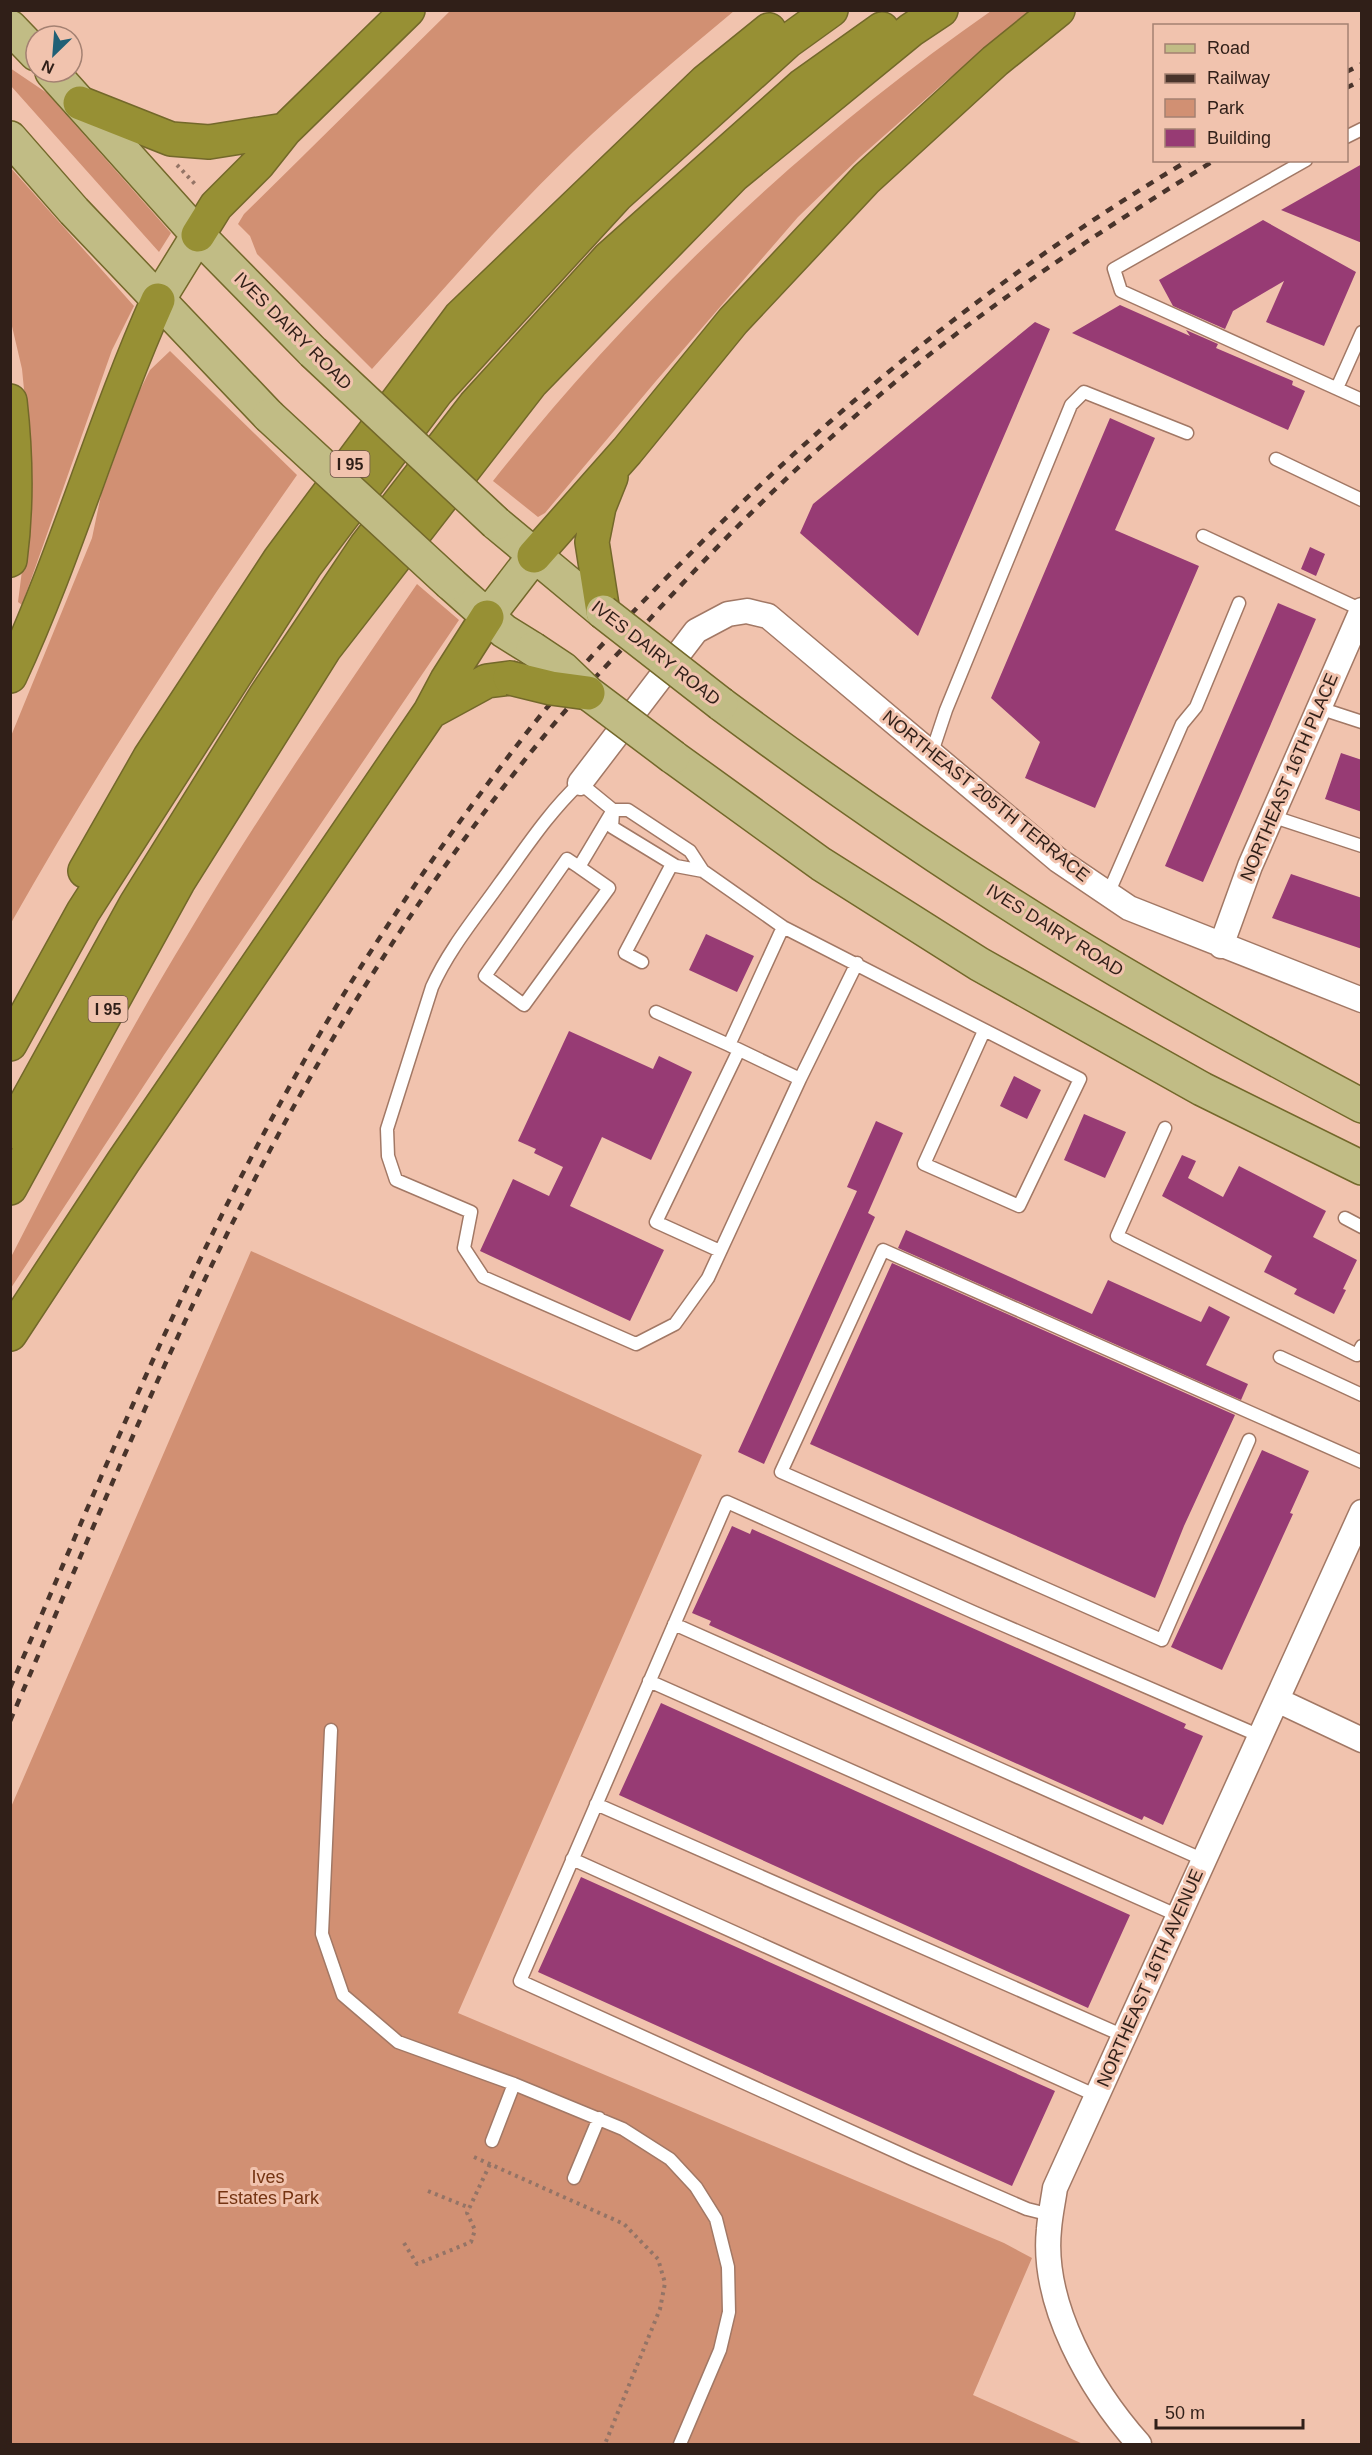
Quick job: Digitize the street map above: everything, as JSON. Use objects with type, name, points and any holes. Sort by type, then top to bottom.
[{"type":"highway","points":[[198,235],[216,206],[258,164],[285,130],[408,10]]},
{"type":"highway","name":"I 95","points":[[10,1002],[150,757],[280,559],[459,317],[706,81],[794,10]]},
{"type":"highway","points":[[10,1044],[83,912],[305,566],[437,391],[616,196],[788,41],[831,10]]},
{"type":"highway","points":[[10,1132],[136,904],[266,695],[366,546],[475,405],[609,258],[802,86],[907,10]]},
{"type":"highway","name":"I 95","points":[[10,1188],[178,882],[325,648],[531,383],[734,175],[911,30],[941,10]]},
{"type":"highway","points":[[534,556],[615,465],[733,321],[866,179],[994,61],[1058,10]]},
{"type":"highway","points":[[80,103],[171,139],[209,142],[285,130]]},
{"type":"highway","points":[[10,676],[32,628],[133,356],[158,300]]},
{"type":"highway","points":[[10,401],[15,459],[14,529],[10,560]]},
{"type":"highway","points":[[593,604],[596,557],[592,542],[599,507],[615,465]]},
{"type":"highway","points":[[10,1334],[123,1162],[430,712],[447,680],[488,617]]},
{"type":"highway","points":[[430,712],[487,681],[510,678],[551,688],[588,693]]},
{"type":"main road","points":[[10,27],[24,42]]},
{"type":"main road","name":"IVES DAIRY ROAD","points":[[63,84],[198,235],[313,352],[496,523],[593,604],[721,704],[915,841],[1070,942],[1234,1037],[1362,1106]]},
{"type":"main road","points":[[10,138],[74,211],[269,416],[488,617],[563,669],[588,693],[821,864],[979,964],[1202,1089],[1362,1168]]},
{"type":"main road","points":[[158,300],[198,235]]},
{"type":"main road","points":[[488,617],[534,556]]},
{"type":"street","name":"NORTHEAST 16TH PLACE","points":[[1221,946],[1250,866],[1362,610]]},
{"type":"street","name":"NORTHEAST 205TH TERRACE","points":[[579,783],[696,631],[728,614],[747,611],[768,616],[1058,860],[1129,908],[1362,1000]]},
{"type":"street","name":"NORTHEAST 16TH AVENUE","points":[[1139,2445],[1114,2416],[1079,2358],[1059,2309],[1050,2271],[1048,2231],[1055,2188],[1362,1512]]},
{"type":"street","points":[[1277,1700],[1362,1740]]},
{"type":"lane","points":[[1348,136],[1362,129]]},
{"type":"lane","points":[[1302,162],[1114,269],[1121,291],[1362,400]]},
{"type":"lane","points":[[1337,388],[1362,332]]},
{"type":"lane","points":[[932,752],[946,710],[1071,405],[1084,392],[1187,433]]},
{"type":"lane","points":[[1276,459],[1362,500]]},
{"type":"lane","points":[[1203,536],[1362,610]]},
{"type":"lane","points":[[1108,894],[1182,724],[1196,707],[1239,603]]},
{"type":"lane","points":[[1319,708],[1362,722]]},
{"type":"lane","points":[[857,963],[800,1079],[708,1278],[675,1324],[636,1344],[483,1276],[464,1248],[471,1212],[396,1180],[388,1156],[387,1129],[432,987],[442,966],[557,804],[579,783],[613,810],[628,810],[690,851],[703,871],[783,927],[857,963],[1080,1080],[1019,1206],[924,1164],[984,1031]]},
{"type":"lane","points":[[613,810],[612,827],[672,864],[703,871]]},
{"type":"lane","points":[[579,867],[613,810]]},
{"type":"lane","points":[[1271,816],[1362,846]]},
{"type":"lane","points":[[567,859],[579,867],[609,888],[524,1005],[485,976],[567,859]]},
{"type":"lane","points":[[642,962],[625,953],[672,864]]},
{"type":"lane","points":[[720,1251],[656,1222],[734,1048],[783,927]]},
{"type":"lane","points":[[656,1012],[800,1079]]},
{"type":"lane","points":[[1165,1128],[1117,1236],[1357,1355],[1362,1346]]},
{"type":"lane","points":[[1345,1218],[1362,1227]]},
{"type":"lane","points":[[1249,1440],[1162,1640],[782,1472],[883,1250],[1362,1462]]},
{"type":"lane","points":[[1280,1357],[1362,1395]]},
{"type":"lane","points":[[1051,2215],[1027,2209],[912,2159],[520,1981],[727,1502],[1057,1649],[1260,1736]]},
{"type":"lane","points":[[674,1624],[1204,1860]]},
{"type":"lane","points":[[649,1681],[1179,1916]]},
{"type":"lane","points":[[331,1730],[321,1934],[343,1995],[398,2042],[514,2084],[623,2129],[670,2159],[696,2187],[716,2219],[728,2267],[729,2312],[720,2350],[680,2445]]},
{"type":"lane","points":[[596,1804],[1124,2037]]},
{"type":"lane","points":[[572,1859],[1097,2096]]},
{"type":"lane","points":[[492,2141],[514,2084]]},
{"type":"lane","points":[[574,2178],[599,2118]]},
{"type":"path","points":[[176,163],[195,184]]},
{"type":"path","points":[[474,2157],[624,2224],[658,2259],[665,2283],[660,2309],[605,2445]]},
{"type":"path","points":[[404,2243],[417,2264],[471,2242],[476,2230],[467,2213],[489,2164]]},
{"type":"path","points":[[429,2191],[470,2208]]},
{"type":"green space","points":[[450,11],[734,11],[633,97],[547,178],[372,369],[257,254],[250,236],[238,224],[244,214]]},
{"type":"green space","points":[[991,11],[1036,11],[946,81],[860,157],[798,217],[545,513],[538,517],[493,481],[547,414],[604,350],[725,228],[854,114],[921,61]]},
{"type":"green space","points":[[10,68],[24,77],[24,84],[34,84],[47,93],[171,233],[159,252],[11,86]]},
{"type":"green space","points":[[10,167],[134,306],[112,350],[22,605],[18,602],[27,531],[29,440],[22,369],[11,322]]},
{"type":"green space","points":[[170,351],[297,475],[148,696],[78,808],[11,923],[11,736],[92,538],[101,495],[137,396],[150,370]]},
{"type":"green space","points":[[417,584],[459,620],[164,1055],[11,1288],[11,1257],[141,1013],[271,801]]},
{"type":"green space","name":"Ives Estates Park","points":[[251,1251],[702,1455],[458,2013],[1004,2243],[1032,2258],[973,2395],[1083,2444],[11,2444],[11,1807]]},
{"type":"building","points":[[1362,164],[1362,243],[1281,210]]},
{"type":"building","points":[[1263,220],[1356,272],[1324,346],[1266,322],[1284,281],[1233,311],[1225,329],[1173,306],[1159,280]]},
{"type":"building","points":[[1120,305],[1190,336],[1186,330],[1218,344],[1216,348],[1293,381],[1292,385],[1305,391],[1288,430],[1072,333]]},
{"type":"building","points":[[1035,322],[1050,329],[918,636],[800,533],[813,504]]},
{"type":"building","points":[[1110,418],[1155,438],[1115,530],[1199,566],[1095,808],[1025,778],[1040,742],[991,698]]},
{"type":"building","points":[[1310,547],[1325,554],[1316,576],[1301,569]]},
{"type":"building","points":[[1278,603],[1316,619],[1203,882],[1165,866]]},
{"type":"building","points":[[1341,753],[1362,760],[1362,812],[1325,799]]},
{"type":"building","points":[[1291,874],[1362,898],[1362,949],[1272,918]]},
{"type":"building","points":[[706,934],[754,956],[737,992],[689,970]]},
{"type":"building","points":[[569,1031],[653,1069],[659,1056],[692,1072],[651,1160],[602,1137],[570,1206],[664,1250],[630,1321],[480,1251],[513,1179],[549,1196],[563,1167],[534,1153],[536,1149],[518,1141]]},
{"type":"building","points":[[1014,1076],[1041,1090],[1027,1119],[1000,1106]]},
{"type":"building","points":[[1084,1114],[1126,1132],[1105,1178],[1064,1160]]},
{"type":"building","points":[[876,1121],[903,1133],[868,1213],[875,1217],[764,1464],[738,1452],[857,1191],[847,1187]]},
{"type":"building","points":[[1182,1155],[1196,1161],[1188,1178],[1223,1197],[1239,1166],[1326,1211],[1313,1237],[1357,1260],[1334,1314],[1294,1294],[1297,1289],[1264,1272],[1272,1256],[1162,1196]]},
{"type":"building","points":[[906,1230],[1092,1314],[1108,1280],[1201,1322],[1209,1306],[1230,1317],[1206,1365],[1248,1384],[1241,1400],[898,1248]]},
{"type":"building","points":[[892,1263],[1235,1415],[1184,1526],[1155,1598],[810,1444]]},
{"type":"building","points":[[1262,1450],[1309,1471],[1290,1513],[1293,1514],[1222,1670],[1171,1647]]},
{"type":"building","points":[[732,1526],[750,1534],[752,1529],[1186,1724],[1184,1728],[1203,1736],[1163,1825],[1144,1816],[1142,1820],[709,1625],[711,1621],[692,1613]]},
{"type":"building","points":[[661,1703],[1130,1915],[1088,2008],[619,1795]]},
{"type":"building","points":[[581,1877],[1055,2091],[1012,2186],[538,1972]]},
{"type":"railway","points":[[1348,71],[1362,64]]},
{"type":"railway","points":[[1348,87],[1362,80]]},
{"type":"railway","points":[[10,1688],[148,1370],[222,1214],[262,1137],[356,974],[441,848],[532,726],[587,661],[666,578],[743,501],[862,394],[924,343],[1053,247],[1186,162]]},
{"type":"railway","points":[[10,1721],[142,1415],[213,1263],[289,1115],[347,1014],[410,916],[513,775],[570,705],[700,565],[796,469],[864,408],[937,349],[1014,292],[1093,237],[1212,162]]}]
